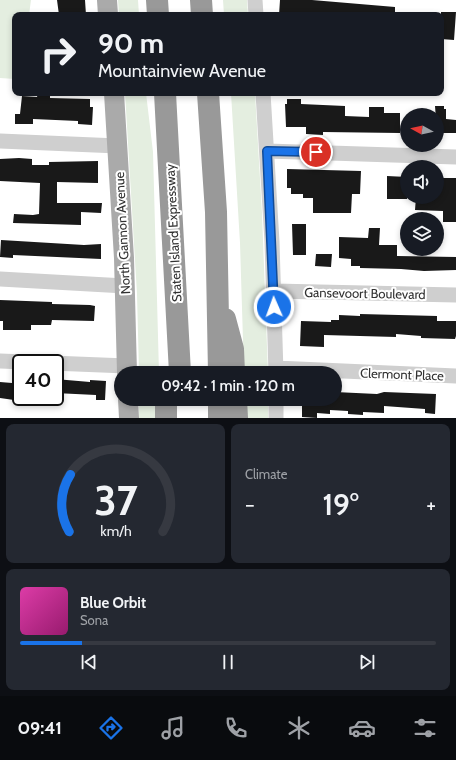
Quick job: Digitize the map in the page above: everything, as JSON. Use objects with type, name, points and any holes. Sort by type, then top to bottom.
[{"type":"highway","points":[[157,0],[158,12]]},
{"type":"highway","points":[[201,0],[202,12]]},
{"type":"highway","name":"Staten Island Expressway","points":[[165,96],[180,366]]},
{"type":"highway","points":[[208,96],[216,212],[219,366]]},
{"type":"highway","points":[[168,366],[175,262]]},
{"type":"highway","points":[[218,294],[233,349],[234,366]]},
{"type":"highway","points":[[166,406],[166,418]]},
{"type":"highway","points":[[181,406],[181,418]]},
{"type":"highway","points":[[219,406],[219,418]]},
{"type":"highway","points":[[236,406],[237,418]]},
{"type":"main road","points":[[107,0],[108,12]]},
{"type":"main road","name":"North Gannon Avenue","points":[[114,96],[125,286],[127,366]]},
{"type":"main road","points":[[128,406],[129,418]]},
{"type":"street","points":[[255,0],[256,12]]},
{"type":"street","points":[[263,96],[274,291],[276,366]]},
{"type":"street","points":[[0,141],[118,146]]},
{"type":"street","points":[[267,151],[456,157]]},
{"type":"street","points":[[0,279],[125,286]]},
{"type":"street","name":"Gansevoort Boulevard","points":[[274,291],[456,295]]},
{"type":"street","points":[[0,360],[114,369]]},
{"type":"street","name":"Clermont Place","points":[[342,373],[456,376]]},
{"type":"street","points":[[276,406],[276,418]]},
{"type":"green space","points":[[0,0],[31,0],[29,12],[12,12],[12,79],[0,78]]},
{"type":"green space","points":[[118,0],[138,0],[139,12],[119,12]]},
{"type":"green space","points":[[223,0],[247,0],[248,12],[224,12]]},
{"type":"green space","points":[[125,96],[146,96],[153,152],[159,366],[139,366],[137,294]]},
{"type":"green space","points":[[231,96],[255,96],[262,213],[268,366],[244,366],[240,243]]},
{"type":"green space","points":[[139,406],[160,406],[161,418],[139,418]]},
{"type":"green space","points":[[245,406],[268,406],[268,418],[245,418]]},
{"type":"building","points":[[57,0],[85,0],[86,12],[59,12]]},
{"type":"building","points":[[280,0],[312,0],[395,7],[395,12],[279,12]]},
{"type":"building","points":[[444,12],[456,12],[454,40],[444,39]]},
{"type":"building","points":[[22,96],[50,96],[50,98],[90,99],[90,107],[93,107],[92,125],[78,124],[78,121],[33,119],[33,124],[15,124],[15,114],[20,114]]},
{"type":"building","points":[[287,99],[301,99],[301,104],[345,106],[345,116],[369,117],[369,107],[384,107],[384,113],[400,113],[400,133],[323,132],[323,135],[306,134],[306,127],[286,127],[285,104],[287,104]]},
{"type":"building","points":[[435,106],[444,106],[444,108],[435,108]]},
{"type":"building","points":[[444,109],[446,109],[446,119],[456,120],[456,133],[444,133]]},
{"type":"building","points":[[0,159],[32,159],[32,165],[49,165],[49,162],[98,161],[98,183],[57,182],[57,203],[102,203],[101,213],[81,212],[81,225],[13,223],[14,214],[39,214],[40,183],[0,181]]},
{"type":"building","points":[[287,169],[361,171],[360,194],[352,194],[351,213],[313,213],[313,198],[303,198],[303,194],[291,194],[291,188],[287,188]]},
{"type":"building","points":[[387,176],[400,177],[400,199],[387,199]]},
{"type":"building","points":[[444,178],[456,178],[456,222],[444,222],[443,211],[415,210],[415,204],[444,204]]},
{"type":"building","points":[[292,224],[306,224],[306,255],[293,255]]},
{"type":"building","points":[[369,228],[380,228],[379,245],[397,245],[397,256],[456,257],[456,270],[424,271],[360,268],[360,266],[351,266],[351,259],[339,258],[339,237],[368,238]]},
{"type":"building","points":[[1,240],[84,245],[101,244],[101,259],[13,255],[13,258],[0,257]]},
{"type":"building","points":[[316,254],[332,254],[331,267],[315,266]]},
{"type":"building","points":[[0,300],[52,302],[52,304],[95,306],[94,321],[52,320],[51,325],[31,325],[31,330],[3,330],[3,321],[0,321]]},
{"type":"building","points":[[360,314],[437,316],[437,321],[456,321],[456,336],[455,339],[421,338],[421,336],[396,334],[396,337],[324,335],[324,347],[300,346],[301,321],[331,322],[331,320],[339,320],[339,315],[360,316]]},
{"type":"building","points":[[64,380],[90,382],[90,380],[106,381],[105,400],[96,400],[96,395],[64,393]]},
{"type":"building","points":[[0,382],[12,383],[12,400],[0,398]]},
{"type":"building","points":[[342,392],[436,394],[435,414],[425,413],[425,409],[384,406],[384,413],[363,412],[363,415],[348,414],[348,411],[330,410],[330,414],[317,413],[317,418],[302,417],[302,406],[342,406]]},
{"type":"route","points":[[274,307],[267,151],[316,152]]}]
